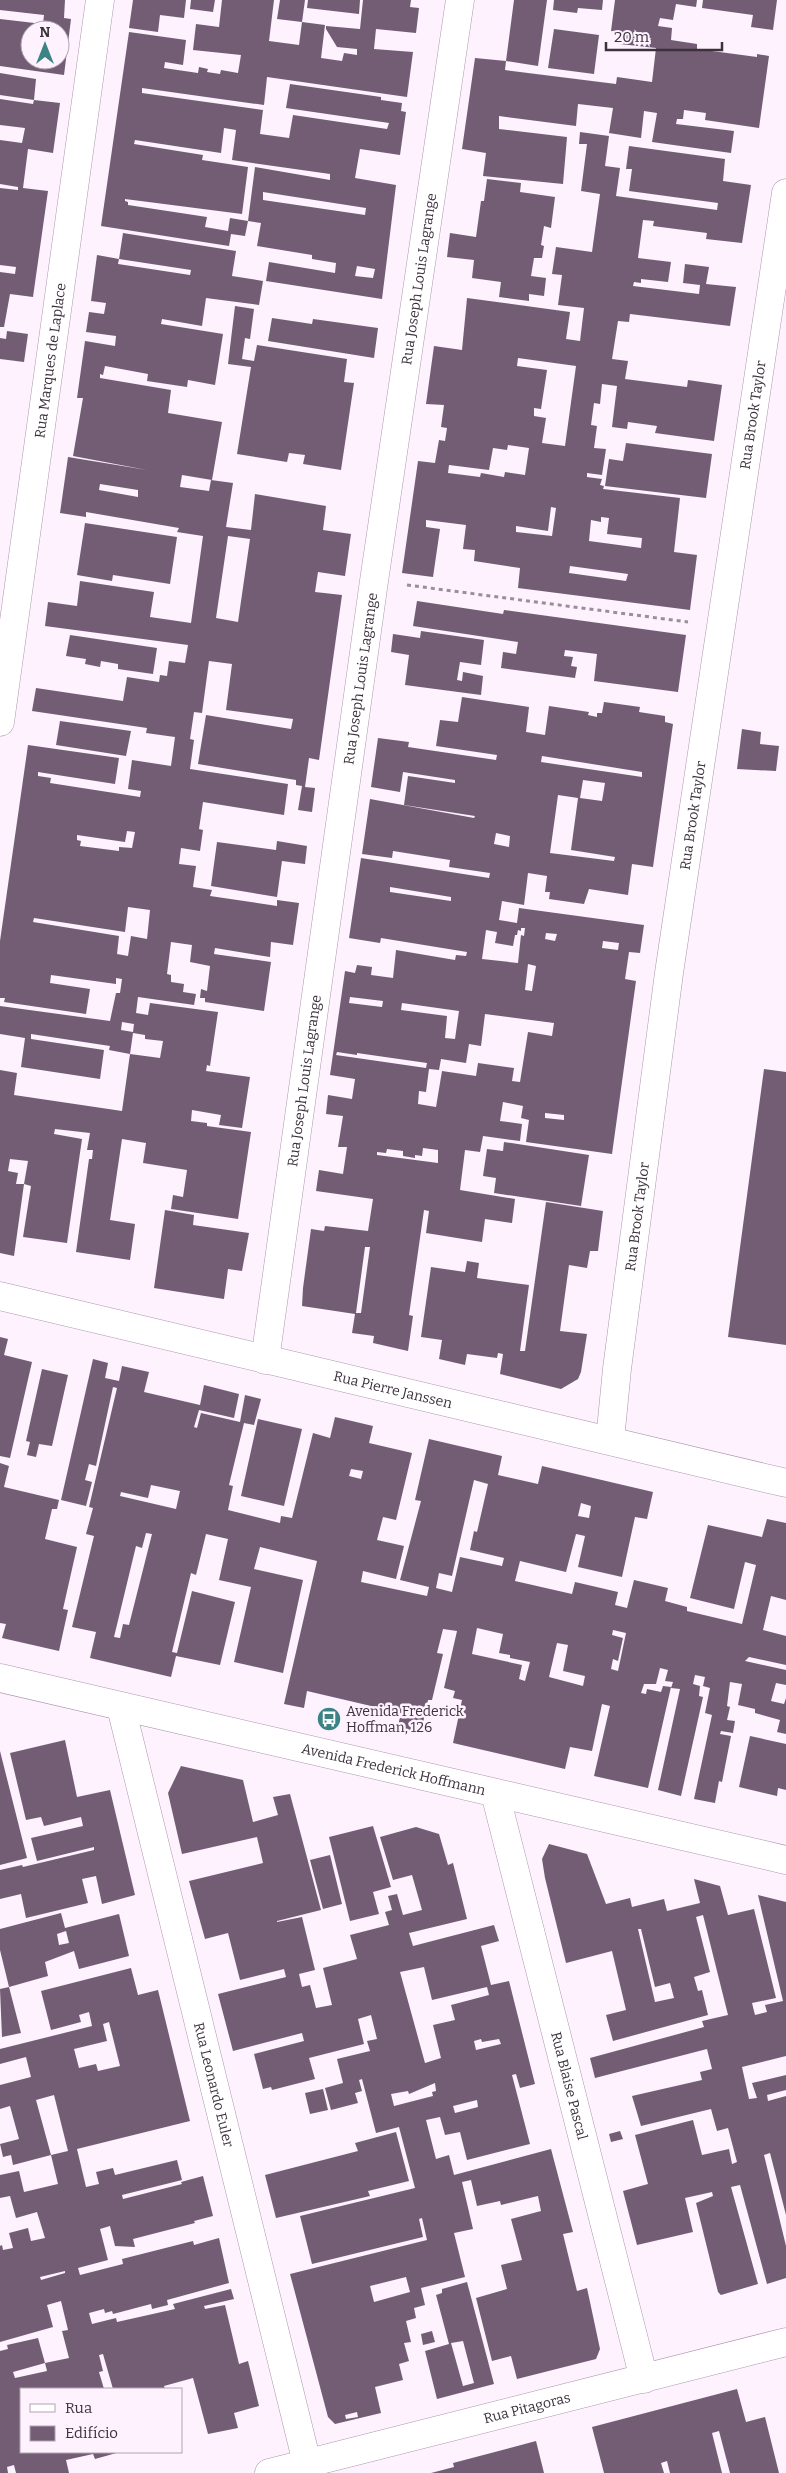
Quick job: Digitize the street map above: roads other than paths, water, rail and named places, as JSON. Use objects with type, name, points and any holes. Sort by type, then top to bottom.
[{"type":"street","name":"Rua Marques de Laplace","points":[[0,722],[100,0]]},
{"type":"street","name":"Rua Joseph Louis Lagrange","points":[[265,1360],[374,581],[460,0]]},
{"type":"street","name":"Rua Brook Taylor","points":[[610,1440],[617,1369],[669,973],[786,193]]},
{"type":"street","name":"Rua Pierre Janssen","points":[[0,1296],[786,1483]]},
{"type":"street","name":"Avenida Frederick Hoffmann","points":[[0,1678],[786,1860]]},
{"type":"street","name":"Rua Leonardo Euler","points":[[121,1707],[307,2463]]},
{"type":"street","name":"Rua Blaise Pascal","points":[[495,1794],[644,2379]]},
{"type":"street","name":"Rua Pitagoras","points":[[269,2473],[786,2342]]},
{"type":"place","name":"Avenida Frederick Hoffman, 126","points":[[329,1719]]}]
